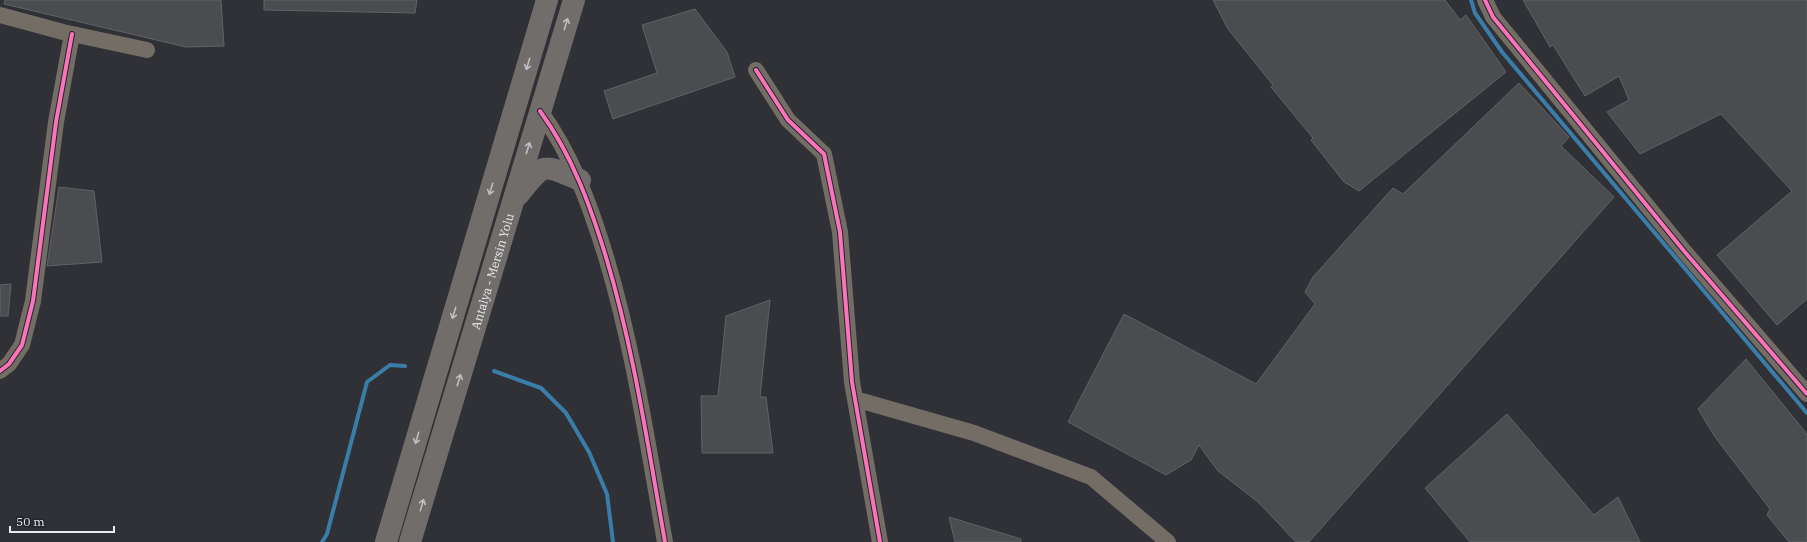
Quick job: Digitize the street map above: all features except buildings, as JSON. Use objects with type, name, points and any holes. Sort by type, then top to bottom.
[{"type":"highway","name":"Antalya - Mersin Yolu","points":[[386,542],[547,0]]},
{"type":"highway","name":"Antalya - Mersin Yolu","points":[[410,542],[574,0]]},
{"type":"highway","points":[[516,103],[540,111]]},
{"type":"highway","points":[[512,202],[537,172],[544,168],[551,168],[580,180]]},
{"type":"street","points":[[1485,0],[1493,17],[1684,251],[1807,394]]},
{"type":"street","points":[[0,15],[72,34],[147,50]]},
{"type":"street","points":[[0,371],[9,364],[22,346],[33,301],[56,122],[72,34]]},
{"type":"street","points":[[756,70],[788,120],[824,154],[840,232],[852,382],[880,542]]},
{"type":"street","points":[[540,111],[554,130],[580,180],[593,214],[620,304],[640,403],[665,542]]},
{"type":"street","points":[[855,399],[974,434],[1091,477],[1168,542]]},
{"type":"waterway","points":[[1471,0],[1475,13],[1502,52],[1807,413]]},
{"type":"waterway","points":[[322,542],[327,534],[367,382],[390,365],[405,366]]},
{"type":"waterway","points":[[494,371],[541,388],[566,413],[589,452],[607,494],[613,542]]},
{"type":"cycle path","points":[[1485,0],[1493,17],[1684,251],[1807,394]]},
{"type":"cycle path","points":[[0,371],[9,364],[22,345],[33,301],[56,122],[72,34]]},
{"type":"cycle path","points":[[756,70],[788,120],[824,154],[840,232],[852,382],[880,542]]},
{"type":"cycle path","points":[[540,111],[562,145],[571,163],[587,200],[606,257],[625,327],[665,542]]}]
